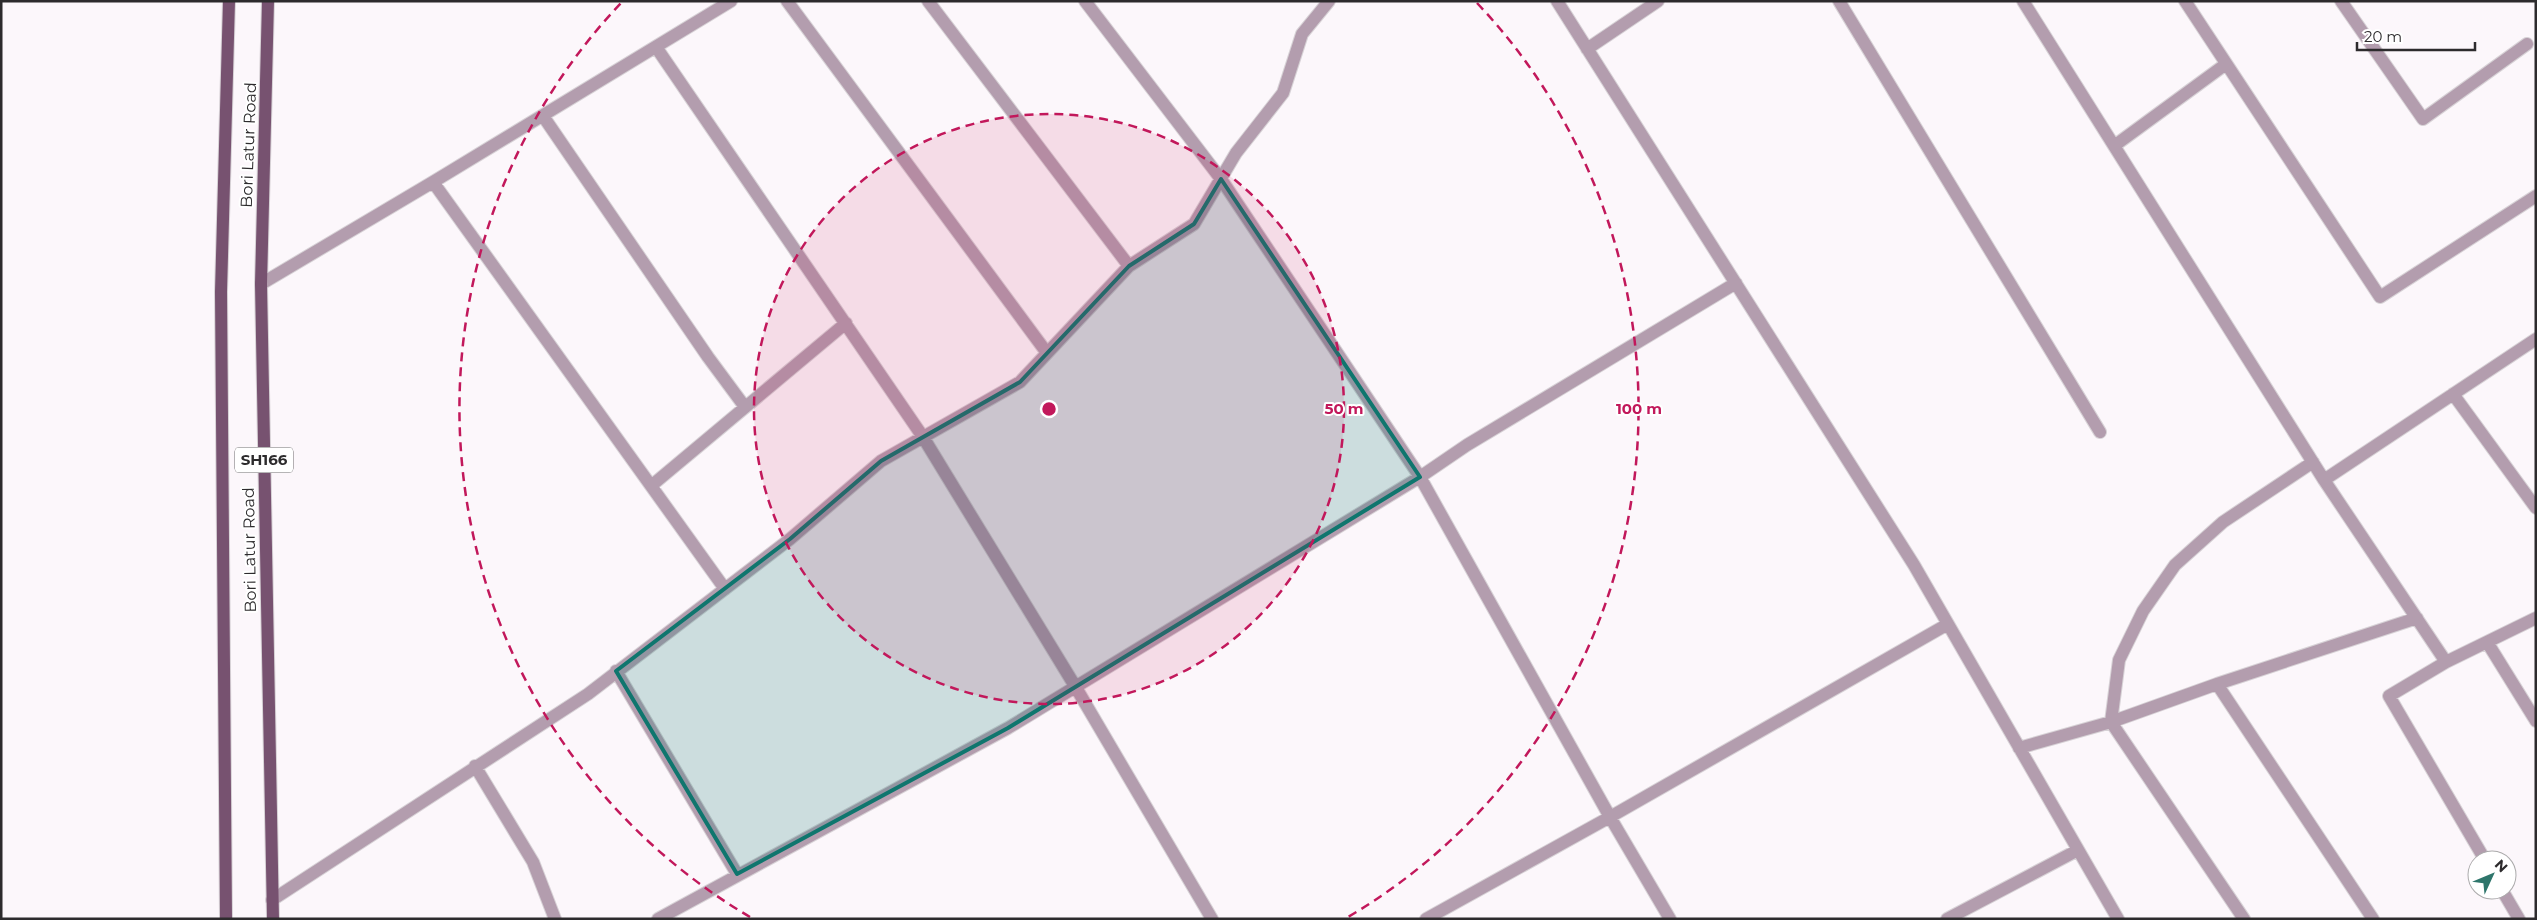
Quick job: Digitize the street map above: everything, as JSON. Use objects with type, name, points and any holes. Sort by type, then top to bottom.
[{"type":"main road","name":"Bori Latur Road","points":[[226,919],[221,292],[229,1]]},
{"type":"main road","name":"Bori Latur Road","points":[[268,1],[260,284],[273,919]]},
{"type":"street","points":[[260,284],[543,116],[731,1]]},
{"type":"street","points":[[787,1],[1047,353]]},
{"type":"street","points":[[928,1],[1129,266]]},
{"type":"street","points":[[1085,1],[1221,179],[1420,477],[1610,818],[1670,919]]},
{"type":"street","points":[[272,900],[588,694],[790,539],[881,461],[1020,382],[1129,266],[1194,224],[1236,153],[1283,93],[1302,34],[1329,1]]},
{"type":"street","points":[[1557,1],[1914,565],[2118,919]]},
{"type":"street","points":[[1588,49],[1658,1]]},
{"type":"street","points":[[1839,1],[2100,432]]},
{"type":"street","points":[[2023,1],[2324,480],[2446,662]]},
{"type":"street","points":[[2185,1],[2380,297],[2536,196]]},
{"type":"street","points":[[2341,1],[2423,119],[2527,44]]},
{"type":"street","points":[[656,47],[923,437],[1075,686],[1212,919]]},
{"type":"street","points":[[2114,146],[2226,64]]},
{"type":"street","points":[[543,116],[708,357],[746,407]]},
{"type":"street","points":[[433,182],[725,589]]},
{"type":"street","points":[[658,919],[737,874],[1008,728],[1420,477],[1467,445],[1736,284]]},
{"type":"street","points":[[651,486],[846,323]]},
{"type":"street","points":[[2324,480],[2535,341]]},
{"type":"street","points":[[2453,394],[2536,508]]},
{"type":"street","points":[[2244,919],[2111,722],[2119,660],[2144,611],[2175,564],[2223,522],[2313,462]]},
{"type":"street","points":[[2019,748],[2111,722],[2217,684],[2418,618]]},
{"type":"street","points":[[2479,850],[2390,696],[2446,662],[2536,618]]},
{"type":"street","points":[[1426,919],[1610,818],[1948,624]]},
{"type":"street","points":[[2487,642],[2536,722]]},
{"type":"street","points":[[616,671],[737,874]]},
{"type":"street","points":[[2217,684],[2373,919]]},
{"type":"street","points":[[475,766],[533,862],[555,919]]},
{"type":"street","points":[[1946,919],[2078,850]]},
{"type":"street","points":[[2508,900],[2519,919]]},
{"type":"highlighted area","points":[[1221,179],[1420,477],[1008,728],[737,874],[616,671],[790,539],[881,461],[1020,382],[1129,266],[1194,224]]}]
